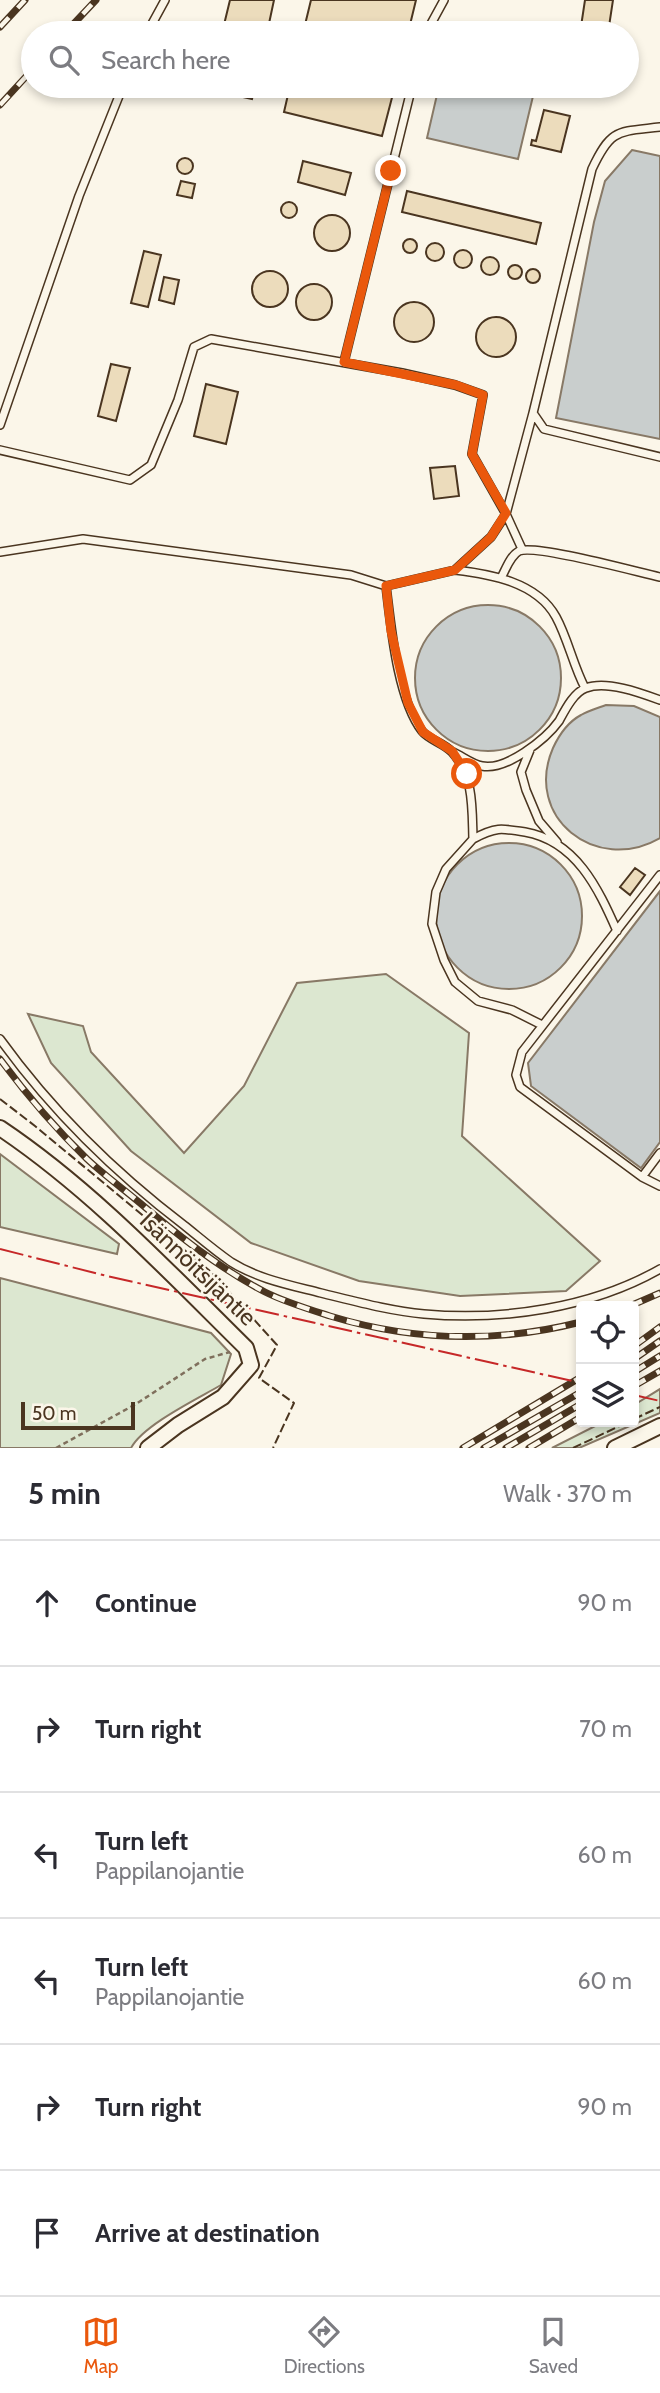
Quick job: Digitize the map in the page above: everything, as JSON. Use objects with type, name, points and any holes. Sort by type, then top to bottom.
[{"type":"street","name":"Isännöitsijäntie","points":[[0,1128],[70,1180],[131,1235],[246,1348],[251,1365],[223,1397],[178,1425],[148,1448]]},
{"type":"street","points":[[615,1448],[660,1426]]},
{"type":"lane","points":[[153,21],[164,0]]},
{"type":"lane","points":[[433,21],[444,0]]},
{"type":"lane","points":[[0,425],[79,196],[118,98]]},
{"type":"lane","points":[[344,362],[409,98]]},
{"type":"lane","points":[[455,570],[491,537],[506,513],[592,169],[602,147],[620,131],[660,127]]},
{"type":"lane","points":[[0,450],[130,480],[150,465],[178,400],[194,347],[211,339],[344,362],[456,385],[483,395],[472,454],[506,513],[523,550]]},
{"type":"lane","points":[[533,413],[544,429],[660,457]]},
{"type":"lane","points":[[0,552],[83,539],[351,575],[386,586],[455,570],[510,580],[537,596],[555,615],[585,688]]},
{"type":"lane","points":[[501,578],[513,555],[523,550],[577,557],[660,577]]},
{"type":"lane","points":[[386,586],[391,631],[408,703],[423,732],[452,751],[484,766],[506,762],[530,749],[553,729],[572,701],[585,688],[606,686],[635,690],[660,700]]},
{"type":"lane","points":[[530,749],[521,772],[539,821],[581,865],[595,885],[617,930]]},
{"type":"lane","points":[[452,751],[467,774],[471,793],[473,839]]},
{"type":"lane","points":[[542,1025],[512,1010],[478,1001],[455,982],[444,960],[432,924],[436,892],[446,869],[473,839],[492,829],[514,830],[537,834],[560,845]]},
{"type":"lane","points":[[660,875],[522,1052],[516,1074],[520,1087],[642,1177],[660,1186]]},
{"type":"lane","points":[[0,1038],[25,1073],[87,1143],[146,1196],[232,1262],[270,1280],[359,1302],[424,1314],[504,1315],[563,1305],[637,1282],[660,1269]]},
{"type":"lane","points":[[642,1177],[660,1153]]},
{"type":"path","points":[[56,1448],[136,1404],[205,1359],[246,1348]]},
{"type":"green space","points":[[386,974],[469,1033],[462,1136],[600,1261],[566,1291],[460,1296],[359,1281],[251,1243],[131,1151],[51,1063],[28,1014],[83,1026],[91,1052],[184,1153],[244,1086],[297,983]]},
{"type":"green space","points":[[0,1154],[119,1244],[117,1254],[0,1227]]},
{"type":"green space","points":[[0,1278],[211,1333],[231,1354],[221,1385],[158,1422],[137,1439],[131,1448],[0,1448]]},
{"type":"green space","points":[[660,1389],[660,1413],[639,1422],[639,1402]]},
{"type":"green space","points":[[593,1427],[628,1427],[579,1448],[552,1448]]},
{"type":"shaded area","points":[[436,98],[533,98],[518,159],[427,138]]},
{"type":"shaded area","points":[[632,150],[660,156],[660,439],[556,418],[594,222],[605,181]]},
{"type":"shaded area","points":[[488,605],[516,611],[539,627],[555,650],[561,678],[555,706],[539,729],[516,745],[488,751],[460,745],[437,729],[421,706],[415,678],[421,650],[437,627],[460,611]]},
{"type":"shaded area","points":[[606,705],[634,706],[660,717],[660,838],[636,848],[612,849],[590,844],[571,833],[557,817],[548,796],[546,773],[558,738],[576,718]]},
{"type":"shaded area","points":[[509,843],[537,849],[560,865],[576,888],[582,916],[576,944],[560,967],[537,983],[509,989],[481,983],[458,967],[442,944],[436,916],[442,888],[458,865],[481,849]]},
{"type":"shaded area","points":[[660,891],[660,1142],[641,1168],[531,1086],[528,1063]]},
{"type":"building","points":[[230,0],[274,0],[270,21],[225,21]]},
{"type":"building","points":[[311,0],[416,0],[411,21],[306,21]]},
{"type":"building","points":[[585,0],[613,0],[610,21],[582,21]]},
{"type":"building","points":[[287,98],[392,98],[382,136],[284,112]]},
{"type":"building","points":[[544,110],[570,116],[561,152],[531,145],[532,140],[536,141]]},
{"type":"building","points":[[185,158],[193,166],[185,174],[177,166]]},
{"type":"building","points":[[303,161],[351,173],[345,195],[298,182]]},
{"type":"building","points":[[181,181],[195,184],[192,198],[177,195]]},
{"type":"building","points":[[407,191],[541,223],[536,244],[402,212]]},
{"type":"building","points":[[289,202],[295,204],[295,216],[289,218],[283,216],[281,210],[283,204]]},
{"type":"building","points":[[332,215],[344,221],[350,233],[344,245],[332,251],[320,245],[314,233],[320,221]]},
{"type":"building","points":[[407,239],[413,239],[417,246],[413,253],[407,253],[403,249],[403,243]]},
{"type":"building","points":[[431,243],[439,243],[444,252],[442,259],[431,261],[426,256],[426,248]]},
{"type":"building","points":[[459,250],[467,250],[472,259],[470,266],[459,268],[454,263],[454,255]]},
{"type":"building","points":[[144,251],[161,255],[148,307],[131,303]]},
{"type":"building","points":[[486,257],[494,257],[499,266],[497,273],[486,275],[481,270],[481,262]]},
{"type":"building","points":[[515,265],[520,267],[520,277],[515,279],[510,277],[508,272],[510,267]]},
{"type":"building","points":[[533,269],[538,271],[538,281],[533,283],[528,281],[526,276],[528,271]]},
{"type":"building","points":[[270,271],[282,277],[288,289],[282,301],[270,307],[258,301],[252,289],[258,277]]},
{"type":"building","points":[[164,277],[179,280],[174,304],[159,300]]},
{"type":"building","points":[[314,284],[326,290],[332,302],[326,314],[314,320],[302,314],[296,302],[302,290]]},
{"type":"building","points":[[414,302],[422,303],[428,308],[433,314],[433,330],[428,336],[422,341],[414,342],[406,341],[400,336],[395,330],[394,322],[395,314],[400,308],[406,303]]},
{"type":"building","points":[[496,317],[504,318],[510,323],[515,329],[515,345],[510,351],[504,356],[496,357],[488,356],[482,351],[477,345],[476,337],[477,329],[482,323],[488,318]]},
{"type":"building","points":[[111,364],[130,368],[116,421],[98,416]]},
{"type":"building","points":[[206,384],[238,392],[226,444],[194,436]]},
{"type":"building","points":[[455,466],[459,496],[434,499],[430,468]]},
{"type":"building","points":[[635,868],[645,875],[630,895],[620,887]]},
{"type":"railway","points":[[0,27],[25,0]]},
{"type":"railway","points":[[76,21],[96,0]]},
{"type":"railway","points":[[0,105],[21,82]]},
{"type":"railway","points":[[0,1059],[41,1110],[93,1165],[200,1251],[273,1296],[313,1311],[361,1324],[424,1334],[487,1336],[576,1323]]},
{"type":"railway","points":[[639,1302],[660,1293]]},
{"type":"railway","points":[[639,1342],[660,1327]]},
{"type":"railway","points":[[639,1356],[660,1341]]},
{"type":"railway","points":[[639,1369],[660,1356]]},
{"type":"railway","points":[[639,1383],[660,1371]]},
{"type":"railway","points":[[463,1448],[576,1380]]},
{"type":"railway","points":[[484,1448],[576,1395]]},
{"type":"railway","points":[[506,1448],[576,1407]]},
{"type":"railway","points":[[529,1448],[576,1420]]},
{"type":"fence","points":[[0,1099],[211,1272],[277,1345],[259,1378],[294,1403],[273,1448]]},
{"type":"fence","points":[[639,1417],[660,1407]]},
{"type":"fence","points":[[573,1448],[617,1427]]},
{"type":"power","points":[[0,1249],[107,1276],[576,1382]]},
{"type":"power","points":[[639,1396],[660,1401]]},
{"type":"route","points":[[391,171],[344,362],[456,385],[483,395],[472,454],[506,513],[491,537],[455,570],[386,586],[391,631],[408,703],[423,732],[452,751],[467,774]]}]
